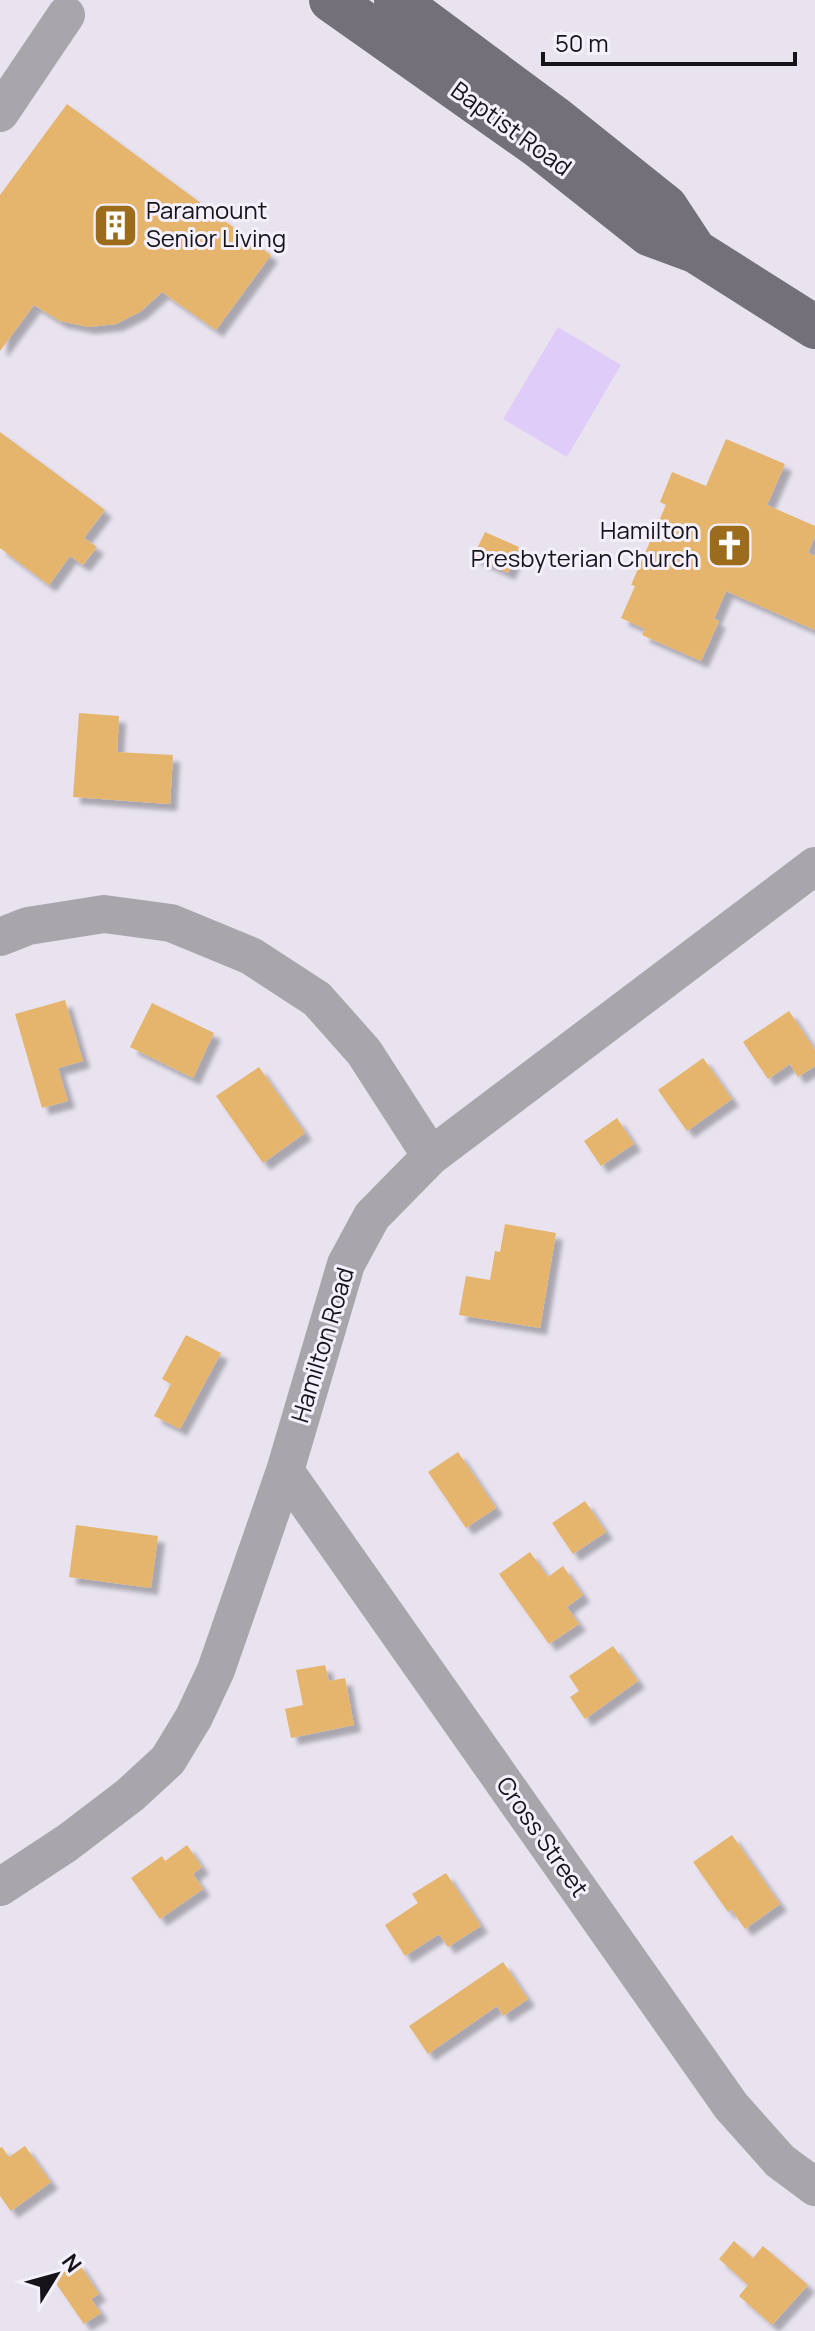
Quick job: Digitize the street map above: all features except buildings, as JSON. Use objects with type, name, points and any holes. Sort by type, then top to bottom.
[{"type":"main road","name":"Baptist Road","points":[[331,0],[538,146],[649,234],[695,251],[815,327]]},
{"type":"main road","name":"Baptist Road","points":[[396,0],[556,119],[666,207],[695,251]]},
{"type":"street","points":[[0,113],[66,15]]},
{"type":"street","name":"Hamilton Road","points":[[0,1887],[67,1843],[130,1795],[168,1760],[194,1717],[216,1670],[285,1471],[346,1264],[372,1216],[431,1156],[815,866]]},
{"type":"street","points":[[0,937],[28,926],[104,914],[171,923],[251,956],[317,999],[364,1052],[431,1156]]},
{"type":"street","name":"Cross Street","points":[[285,1471],[731,2106],[780,2161],[815,2187]]},
{"type":"shaded area","points":[[558,327],[621,365],[567,457],[503,419]]},
{"type":"place","name":"Paramount Senior Living","points":[[115,225]]},
{"type":"place","name":"Hamilton Presbyterian Church","points":[[730,545]]}]
